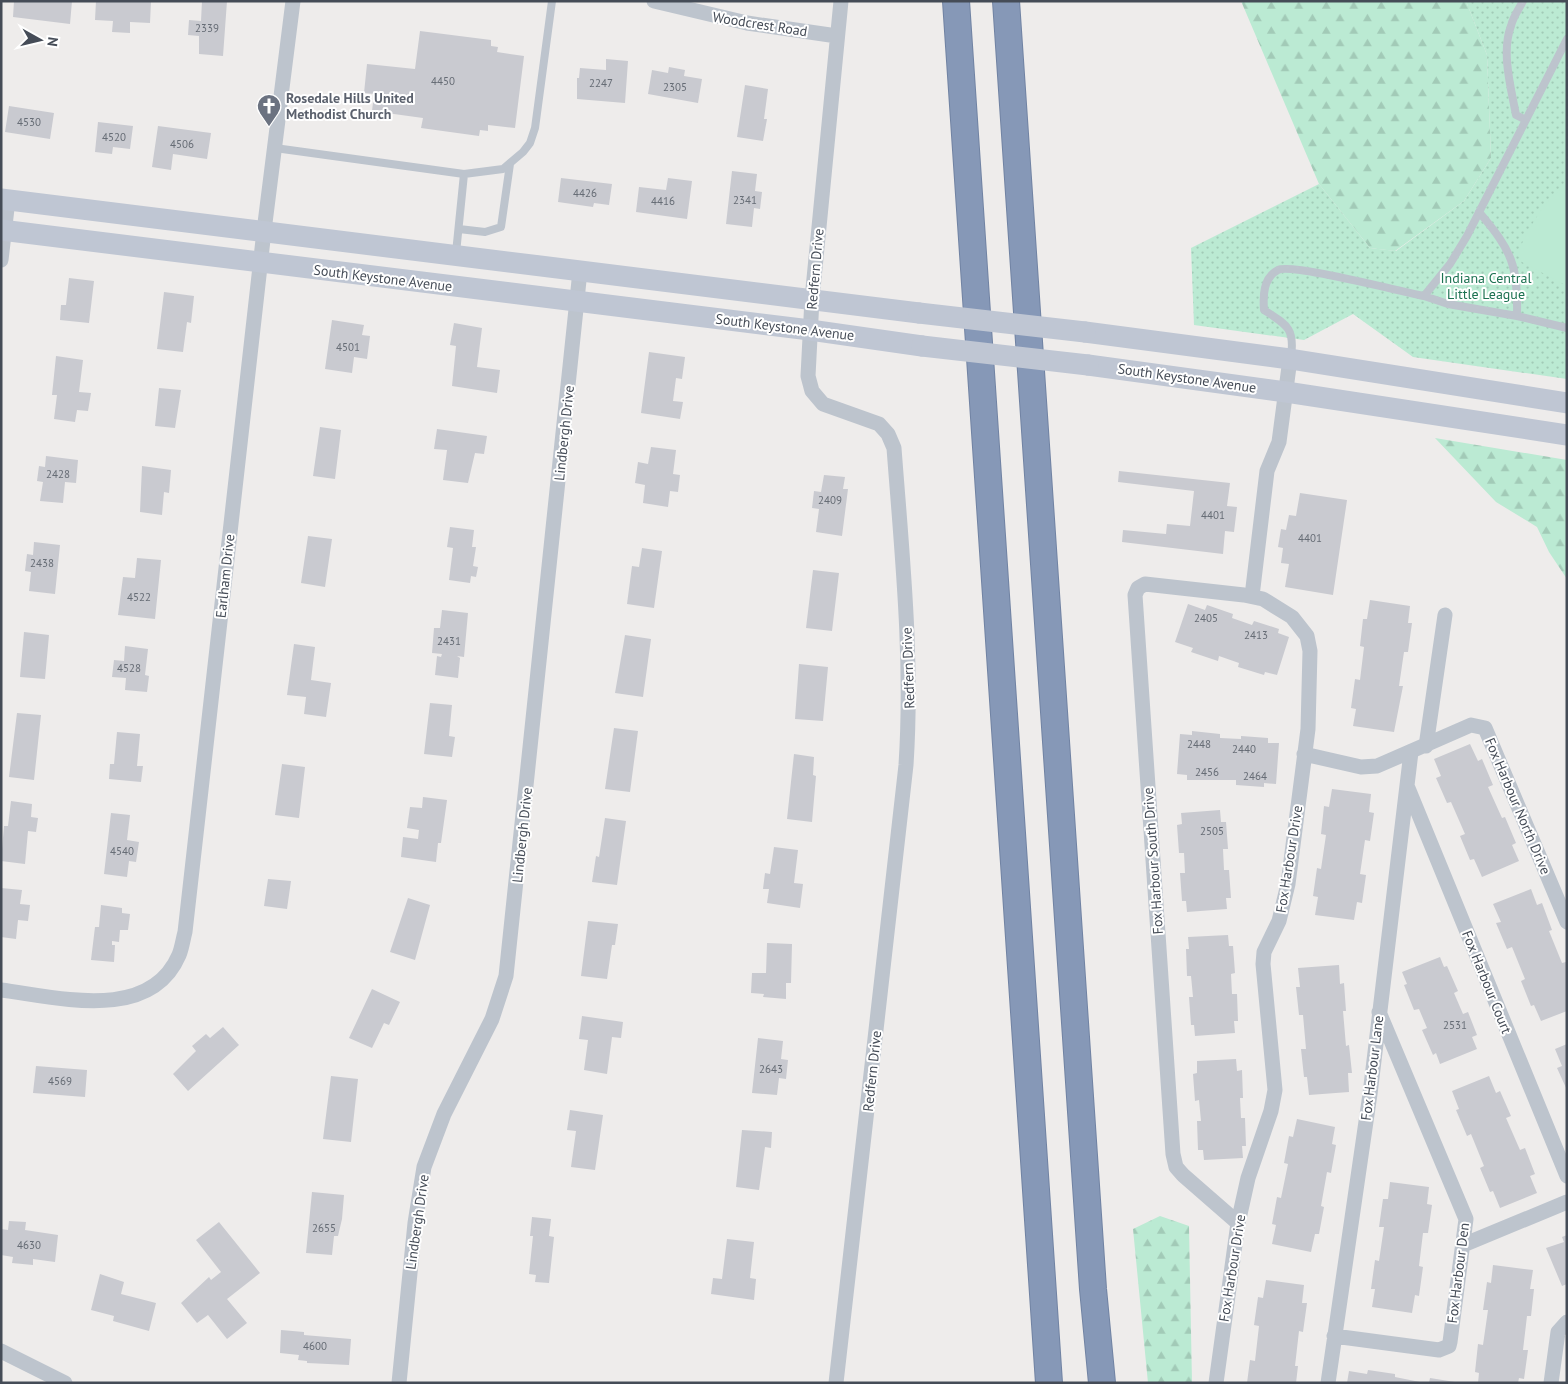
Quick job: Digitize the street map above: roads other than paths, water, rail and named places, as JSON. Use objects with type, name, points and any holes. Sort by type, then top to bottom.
[{"type":"highway","points":[[956,1],[1049,1383]]},
{"type":"highway","points":[[1006,1],[1092,1280],[1102,1383]]},
{"type":"main road","points":[[5,200],[264,231],[456,257],[1085,332],[1290,359],[1567,403]]},
{"type":"main road","name":"South Keystone Avenue","points":[[3,230],[810,330],[922,346],[1088,365],[1286,392],[1567,436]]},
{"type":"street","name":"Earlham Drive","points":[[1,990],[110,1002],[132,996],[154,985],[166,974],[179,955],[185,932],[264,231],[293,1]]},
{"type":"street","name":"Woodcrest Road","points":[[654,1],[747,24],[837,36]]},
{"type":"street","name":"Redfern Drive","points":[[836,1383],[906,765],[909,717],[909,661],[894,448],[888,434],[870,419],[834,410],[823,404],[812,391],[808,376],[812,299],[841,1]]},
{"type":"street","points":[[1,260],[5,200]]},
{"type":"street","name":"Lindbergh Drive","points":[[399,1383],[415,1223],[424,1167],[444,1114],[492,1019],[506,976],[580,271]]},
{"type":"street","points":[[1252,596],[1267,471],[1279,442],[1290,359]]},
{"type":"street","name":"Fox Harbour South Drive","points":[[1238,1223],[1183,1175],[1176,1167],[1173,1154],[1135,595],[1138,588],[1149,584],[1252,596]]},
{"type":"street","name":"Fox Harbour Drive","points":[[1216,1383],[1238,1223],[1248,1178],[1272,1111],[1275,1090],[1262,964],[1264,952],[1279,922],[1288,884],[1308,729],[1310,651],[1307,636],[1288,614],[1273,604],[1252,596]]},
{"type":"street","points":[[1426,746],[1445,615]]},
{"type":"street","name":"Fox Harbour North Drive","points":[[1304,754],[1370,767],[1389,763],[1471,725],[1485,728],[1567,922]]},
{"type":"street","name":"Fox Harbour Lane","points":[[1328,1383],[1370,1094],[1411,752]]},
{"type":"street","name":"Fox Harbour Court","points":[[1407,787],[1567,1176]]},
{"type":"street","name":"Fox Harbour Den","points":[[1334,1336],[1439,1350],[1449,1346],[1463,1245],[1466,1219],[1379,1011]]},
{"type":"street","points":[[1463,1245],[1567,1202]]},
{"type":"street","points":[[1551,1383],[1558,1332],[1567,1322]]},
{"type":"street","points":[[1,1351],[64,1383]]},
{"type":"lane","points":[[275,148],[464,174],[503,169],[530,143],[535,128],[552,1]]},
{"type":"lane","points":[[1523,1],[1510,26],[1508,51],[1509,79],[1516,115],[1526,120]]},
{"type":"lane","points":[[1424,296],[1450,264],[1479,212],[1567,39]]},
{"type":"lane","points":[[458,229],[485,232],[501,227],[510,164]]},
{"type":"lane","points":[[456,257],[464,174]]},
{"type":"lane","points":[[1479,212],[1501,238],[1514,263],[1518,288],[1517,316]]},
{"type":"lane","points":[[1290,359],[1293,339],[1286,324],[1264,310],[1262,293],[1270,275],[1280,269],[1302,270],[1424,296],[1448,304],[1517,316],[1567,328]]},
{"type":"place","name":"Rosedale Hills United Methodist Church","points":[[269,127]]},
{"type":"park label","name":"Indiana Central Little League","points":[[1486,286]]}]
